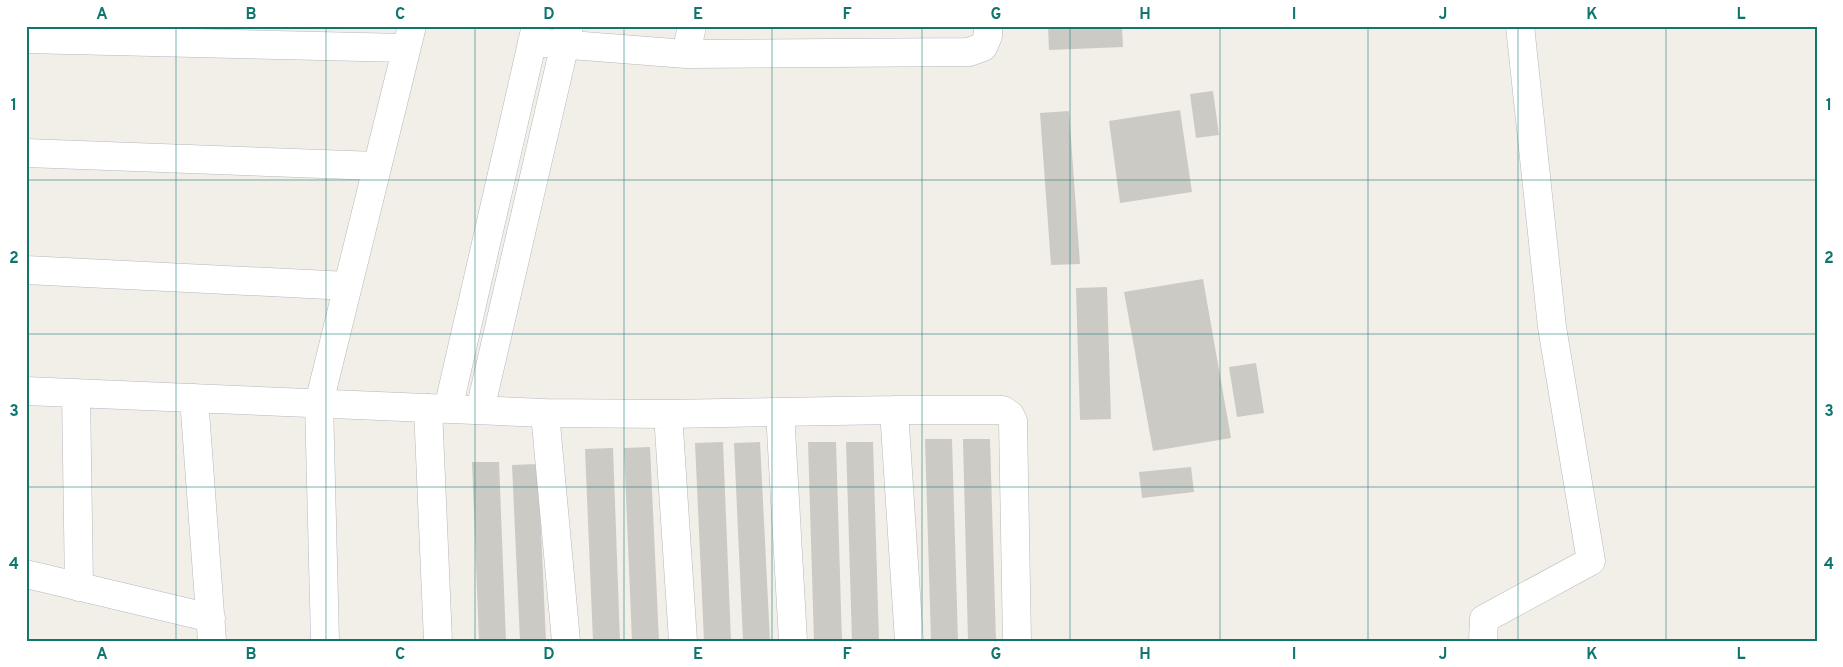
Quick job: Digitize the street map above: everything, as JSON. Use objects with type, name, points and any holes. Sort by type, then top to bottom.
[{"type":"street","points":[[686,54],[692,26]]},
{"type":"street","points":[[438,641],[438,408],[534,34],[567,35],[686,54],[969,52],[983,47],[988,36],[988,26]]},
{"type":"street","points":[[1483,641],[1484,619],[1590,561],[1552,327],[1520,26]]},
{"type":"street","points":[[480,410],[567,35]]},
{"type":"street","points":[[26,39],[409,37],[319,403],[325,641]]},
{"type":"street","points":[[26,153],[377,166]]},
{"type":"street","points":[[26,270],[348,286]]},
{"type":"street","points":[[26,391],[545,413],[668,414],[1003,410],[1010,415],[1013,421],[1017,641]]},
{"type":"street","points":[[76,393],[79,587]]},
{"type":"street","points":[[26,574],[79,587],[212,629],[194,398]]},
{"type":"street","points":[[894,410],[910,641]]},
{"type":"street","points":[[780,412],[792,641]]},
{"type":"street","points":[[545,413],[566,641]]},
{"type":"street","points":[[668,414],[683,641]]},
{"type":"building","points":[[1048,26],[1122,26],[1123,47],[1049,50]]},
{"type":"building","points":[[1213,91],[1219,135],[1196,138],[1190,94]]},
{"type":"building","points":[[1180,110],[1192,192],[1120,203],[1109,121]]},
{"type":"building","points":[[1069,111],[1080,264],[1051,265],[1040,113]]},
{"type":"building","points":[[1203,279],[1231,438],[1153,451],[1124,292]]},
{"type":"building","points":[[1107,287],[1111,419],[1080,420],[1076,288]]},
{"type":"building","points":[[1256,363],[1264,413],[1237,417],[1229,367]]},
{"type":"building","points":[[925,439],[952,439],[958,641],[931,641]]},
{"type":"building","points":[[963,439],[990,439],[996,641],[968,641]]},
{"type":"building","points":[[723,442],[731,641],[704,641],[695,443]]},
{"type":"building","points":[[760,442],[770,641],[743,641],[734,443]]},
{"type":"building","points":[[808,442],[836,442],[842,641],[814,641]]},
{"type":"building","points":[[846,442],[873,442],[879,641],[852,641]]},
{"type":"building","points":[[650,447],[659,641],[632,641],[624,448]]},
{"type":"building","points":[[613,448],[620,641],[593,641],[585,449]]},
{"type":"building","points":[[472,462],[499,462],[506,641],[479,641]]},
{"type":"building","points":[[538,464],[546,641],[520,641],[512,465]]},
{"type":"building","points":[[1191,467],[1194,492],[1142,498],[1139,472]]}]
